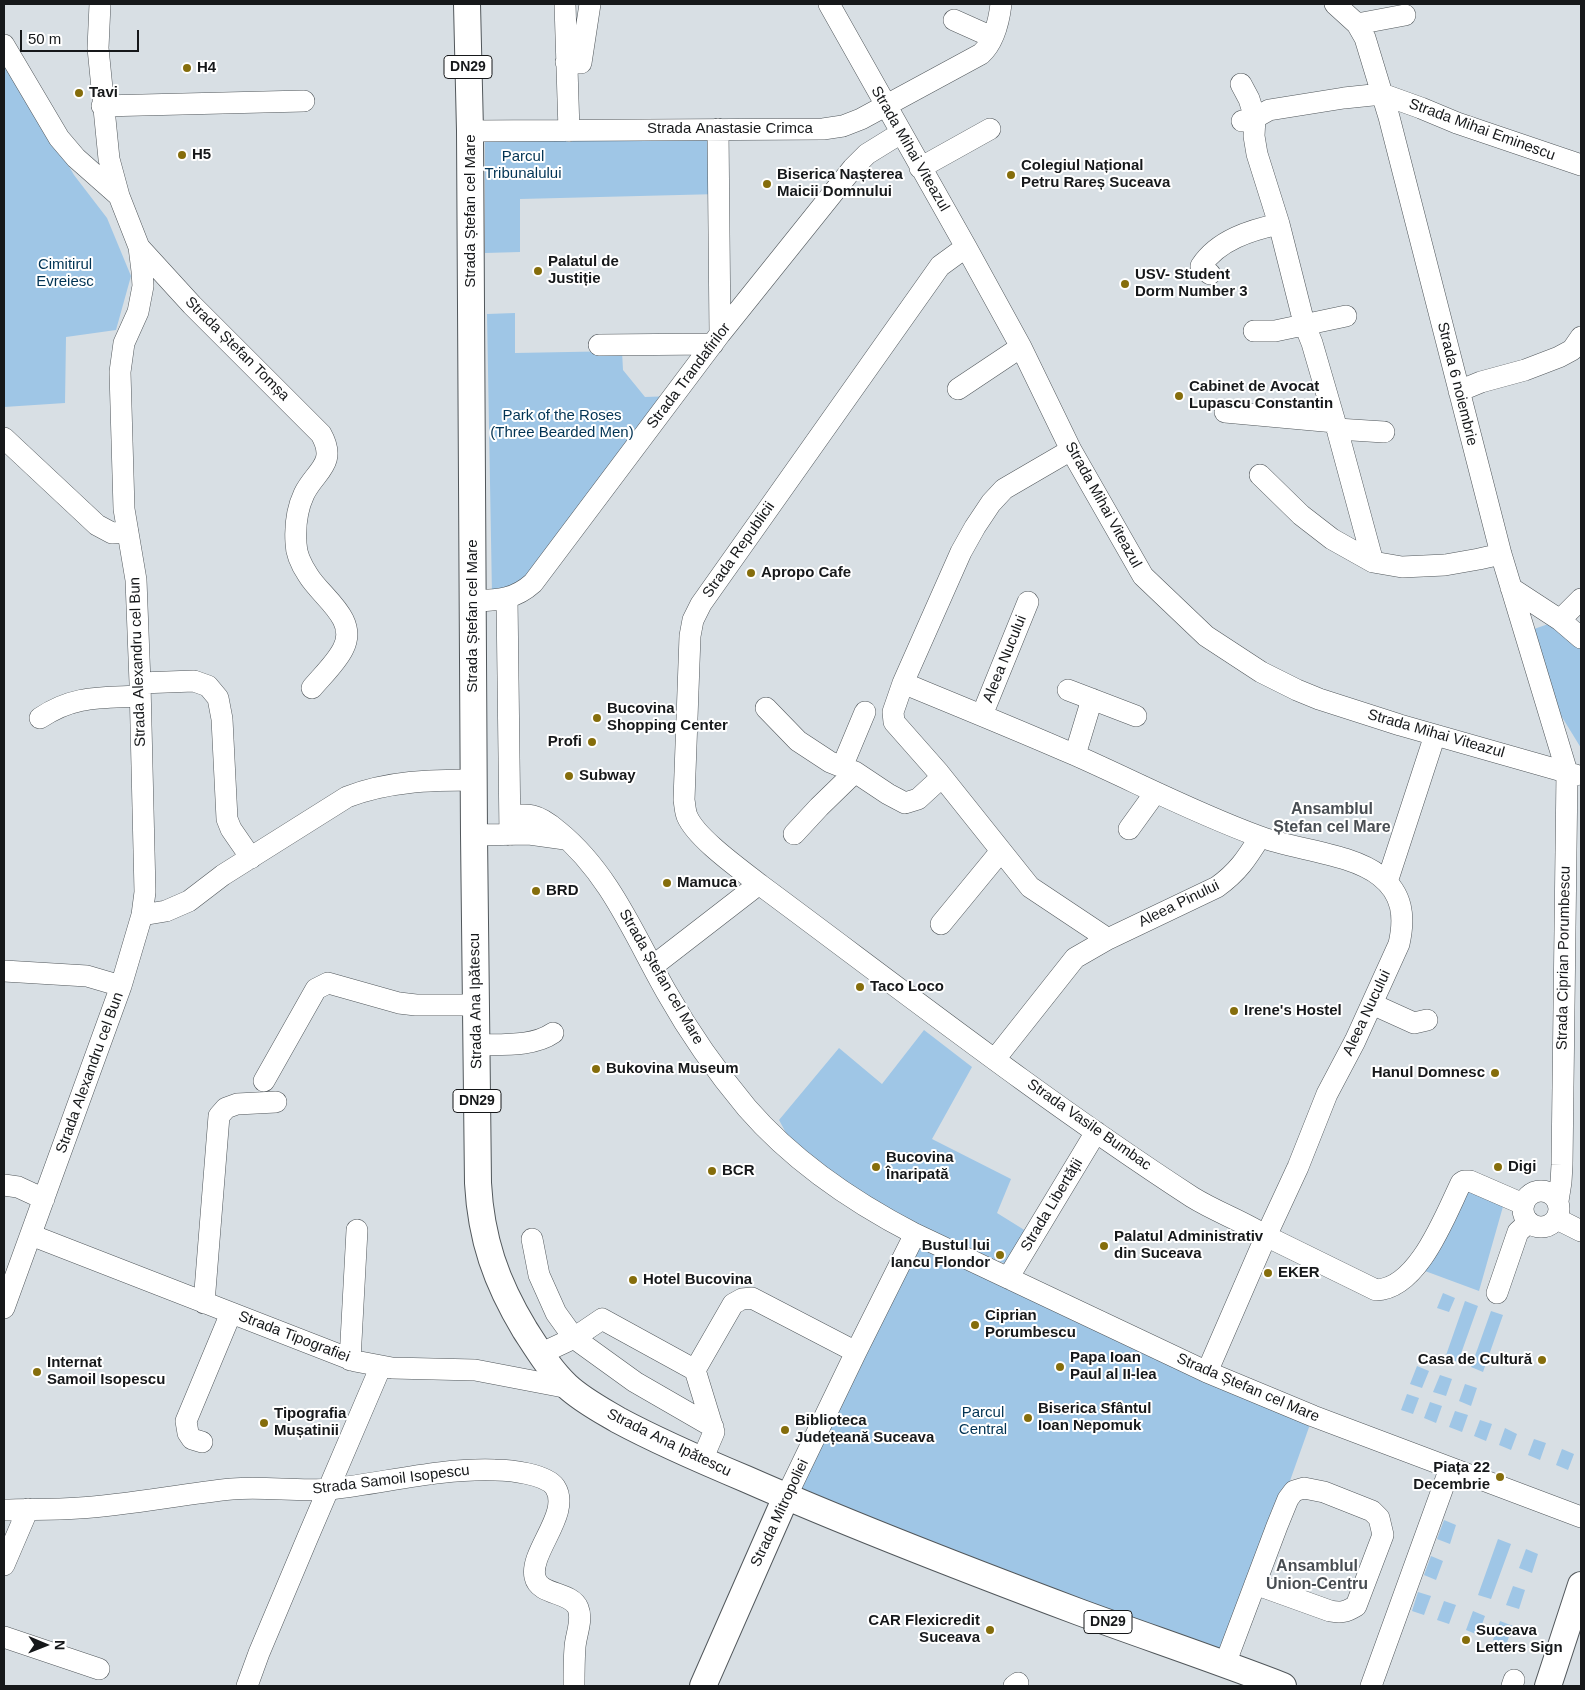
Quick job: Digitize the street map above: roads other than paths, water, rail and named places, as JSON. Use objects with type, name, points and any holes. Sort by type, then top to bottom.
[{"type":"main road","name":"Strada Ștefan cel Mare","points":[[467,4],[470,131],[474,835]]},
{"type":"main road","name":"Strada Ana Ipătescu","points":[[474,835],[478,1182],[482,1221],[487,1246],[497,1276],[510,1304],[553,1372],[569,1388],[602,1411],[637,1430],[786,1497],[1070,1609],[1225,1664],[1247,1680],[1283,1686]]},
{"type":"main road","name":"Strada Mitropoliei","points":[[703,1686],[786,1497]]},
{"type":"main road","points":[[1548,1686],[1581,1585]]},
{"type":"street","name":"Strada Alexandru cel Bun","points":[[4,1308],[121,986],[142,915],[145,892],[136,580],[124,509],[120,372],[124,343],[138,312],[143,286],[139,247],[119,196],[109,159],[102,106],[98,48],[100,4]]},
{"type":"street","points":[[565,4],[569,131]]},
{"type":"street","points":[[566,62],[581,62],[590,4]]},
{"type":"street","name":"Strada Mihai Viteazul","points":[[829,4],[1021,347],[1071,450],[1143,576],[1206,636],[1261,672],[1297,690],[1391,722],[1574,775]]},
{"type":"street","points":[[954,20],[992,37],[1001,4]]},
{"type":"street","name":"Strada 6 noiembrie","points":[[1335,4],[1357,24],[1369,48],[1501,554],[1574,775]]},
{"type":"street","points":[[1357,24],[1405,15]]},
{"type":"street","name":"Strada Anastasie Crimca","points":[[470,131],[718,130],[843,126],[861,119],[976,57],[987,48],[992,37]]},
{"type":"street","points":[[4,46],[59,138],[86,169],[119,196]]},
{"type":"street","points":[[1242,84],[1249,99],[1248,120],[1254,136],[1257,154],[1278,224],[1304,324],[1312,343],[1336,425],[1373,562]]},
{"type":"street","points":[[1248,120],[1269,110],[1382,94]]},
{"type":"street","name":"Strada Mihai Eminescu","points":[[1382,94],[1457,123],[1581,165]]},
{"type":"street","points":[[102,106],[304,101]]},
{"type":"street","points":[[920,168],[990,129]]},
{"type":"street","points":[[599,345],[716,339],[718,130]]},
{"type":"street","name":"Strada Trandafirilor","points":[[473,601],[507,598],[522,593],[533,583],[716,339],[853,168],[867,154],[900,133]]},
{"type":"street","points":[[1210,274],[1202,266],[1211,254],[1224,244],[1260,228],[1278,224]]},
{"type":"street","name":"Strada Ștefan Tomșa","points":[[139,247],[192,305],[321,434],[326,442],[327,455],[325,465],[304,494],[296,529],[296,544],[298,556],[308,576],[337,610],[348,630],[343,650],[312,688]]},
{"type":"street","name":"Strada Republicii","points":[[759,884],[723,856],[695,828],[687,816],[684,800],[690,636],[694,620],[701,604],[940,266],[966,247]]},
{"type":"street","points":[[1254,331],[1275,331],[1346,316]]},
{"type":"street","points":[[1459,391],[1481,382],[1559,358],[1572,350],[1581,337]]},
{"type":"street","points":[[958,390],[1021,347]]},
{"type":"street","points":[[1225,412],[1384,432]]},
{"type":"street","points":[[4,438],[97,525],[112,533],[128,532]]},
{"type":"street","points":[[1071,450],[1004,489],[991,503],[960,552],[903,683],[893,712],[894,722],[942,776],[1030,887],[1108,939]]},
{"type":"street","points":[[1260,475],[1301,516],[1332,539],[1373,562],[1402,567],[1445,565],[1479,560],[1501,554]]},
{"type":"street","points":[[1511,588],[1560,620],[1581,638]]},
{"type":"street","points":[[474,835],[510,825],[507,598]]},
{"type":"street","points":[[1560,620],[1581,599]]},
{"type":"street","name":"Aleea Nucului","points":[[982,715],[1028,602]]},
{"type":"street","points":[[40,718],[51,710],[72,701],[194,681],[208,686],[218,698],[222,719],[227,818],[231,829],[251,858]]},
{"type":"street","name":"Aleea Nucului","points":[[903,683],[1075,755],[1155,793],[1260,837],[1344,858],[1371,869],[1387,882],[1401,904],[1402,931],[1399,944],[1355,1041],[1327,1094],[1298,1166],[1207,1372]]},
{"type":"street","points":[[1068,690],[1136,716]]},
{"type":"street","points":[[1075,755],[1092,699]]},
{"type":"street","points":[[766,708],[798,741],[830,762],[849,769],[905,803],[918,799],[942,776]]},
{"type":"street","points":[[794,834],[849,769],[865,712]]},
{"type":"street","points":[[1387,882],[1435,735]]},
{"type":"street","name":"Strada Ciprian Porumbescu","points":[[1557,1210],[1561,1182],[1574,775]]},
{"type":"street","points":[[142,915],[166,911],[189,901],[327,808],[366,789],[399,783],[474,780]]},
{"type":"street","points":[[1128,829],[1155,793]]},
{"type":"street","name":"Strada Ștefan cel Mare","points":[[510,825],[534,816],[552,826],[568,839],[600,877],[626,917],[667,994],[720,1075],[749,1110],[803,1164],[878,1215],[1207,1372],[1313,1416],[1581,1517]]},
{"type":"street","name":"Aleea Pinului","points":[[995,1059],[1075,958],[1108,939],[1217,887],[1232,877],[1244,863],[1260,837]]},
{"type":"street","points":[[940,924],[1001,851]]},
{"type":"street","points":[[653,966],[759,884]]},
{"type":"street","name":"Strada Vasile Bumbac","points":[[759,884],[1096,1132],[1194,1198],[1376,1290],[1386,1290],[1406,1277],[1422,1260],[1461,1183],[1464,1181],[1470,1181],[1529,1206]]},
{"type":"street","points":[[4,971],[87,976],[121,986]]},
{"type":"street","points":[[264,1081],[316,989],[328,983],[416,1006],[476,1004]]},
{"type":"street","points":[[1372,1004],[1414,1023],[1427,1020]]},
{"type":"street","points":[[476,1045],[529,1042],[546,1038],[553,1033]]},
{"type":"street","points":[[204,1303],[219,1116],[226,1108],[238,1104],[276,1102]]},
{"type":"street","name":"Strada Libertății","points":[[1008,1278],[1096,1132]]},
{"type":"street","name":"Strada Ciprian Porumbescu","points":[[1497,1293],[1529,1206],[1561,1144]]},
{"type":"street","points":[[4,1185],[18,1187],[44,1199]]},
{"type":"street","points":[[1557,1210],[1546,1226],[1534,1226],[1529,1206],[1549,1192],[1557,1210],[1581,1231]]},
{"type":"street","points":[[350,1360],[357,1230]]},
{"type":"street","name":"Strada Mitropoliei","points":[[786,1497],[915,1234]]},
{"type":"street","name":"Strada Tipografiei","points":[[31,1235],[350,1360],[381,1366],[475,1370],[569,1388]]},
{"type":"street","points":[[532,1239],[539,1275],[556,1313],[574,1338],[634,1382],[713,1427]]},
{"type":"street","points":[[695,1370],[733,1304],[742,1299],[752,1298],[856,1352]]},
{"type":"street","points":[[202,1442],[192,1439],[188,1433],[186,1421],[232,1313]]},
{"type":"street","points":[[540,1354],[574,1338],[602,1319],[695,1370],[714,1432],[702,1460]]},
{"type":"street","points":[[247,1686],[381,1366]]},
{"type":"street","points":[[1371,1686],[1450,1468]]},
{"type":"street","name":"Strada Samoil Isopescu","points":[[4,1510],[79,1508],[234,1489],[329,1489],[468,1470],[496,1470],[535,1476],[554,1487],[559,1498],[556,1516],[539,1555],[535,1577],[540,1585],[575,1603],[581,1616],[575,1646],[574,1686]]},
{"type":"street","points":[[1225,1664],[1255,1584],[1284,1508],[1294,1491],[1304,1488],[1324,1492],[1372,1511],[1379,1518],[1383,1535],[1356,1606],[1350,1610],[1341,1613],[1330,1611],[1255,1584]]},
{"type":"street","points":[[4,1565],[28,1509]]},
{"type":"street","points":[[4,1637],[99,1669]]},
{"type":"place","name":"H4","points":[[187,68]]},
{"type":"place","name":"Tavi","points":[[79,93]]},
{"type":"place","name":"H5","points":[[182,155]]},
{"type":"place","name":"Colegiul Național Petru Rareș Suceava","points":[[1011,175]]},
{"type":"place","name":"Biserica Nașterea Maicii Domnului","points":[[767,184]]},
{"type":"place","name":"Palatul de Justiție","points":[[538,271]]},
{"type":"place","name":"USV- Student Dorm Number 3","points":[[1125,284]]},
{"type":"place","name":"Cabinet de Avocat Lupascu Constantin","points":[[1179,396]]},
{"type":"place","name":"Apropo Cafe","points":[[751,573]]},
{"type":"place","name":"Bucovina Shopping Center","points":[[597,718]]},
{"type":"place","name":"Profi","points":[[592,742]]},
{"type":"place","name":"Subway","points":[[569,776]]},
{"type":"place","name":"Mamuca","points":[[667,883]]},
{"type":"place","name":"BRD","points":[[536,891]]},
{"type":"place","name":"Taco Loco","points":[[860,987]]},
{"type":"place","name":"Irene's Hostel","points":[[1234,1011]]},
{"type":"place","name":"Bukovina Museum","points":[[596,1069]]},
{"type":"place","name":"Hanul Domnesc","points":[[1495,1073]]},
{"type":"place","name":"Bucovina Înaripată","points":[[876,1167]]},
{"type":"place","name":"Digi","points":[[1498,1167]]},
{"type":"place","name":"BCR","points":[[712,1171]]},
{"type":"place","name":"Palatul Administrativ din Suceava","points":[[1104,1246]]},
{"type":"place","name":"Bustul lui Iancu Flondor","points":[[1000,1255]]},
{"type":"place","name":"EKER","points":[[1268,1273]]},
{"type":"place","name":"Hotel Bucovina","points":[[633,1280]]},
{"type":"place","name":"Ciprian Porumbescu","points":[[975,1325]]},
{"type":"place","name":"Casa de Cultură","points":[[1542,1360]]},
{"type":"place","name":"Papa Ioan Paul al II-lea","points":[[1060,1367]]},
{"type":"place","name":"Internat Samoil Isopescu","points":[[37,1372]]},
{"type":"place","name":"Biserica Sfântul Ioan Nepomuk","points":[[1028,1418]]},
{"type":"place","name":"Tipografia Mușatinii","points":[[264,1423]]},
{"type":"place","name":"Biblioteca Județeană Suceava","points":[[785,1430]]},
{"type":"place","name":"Piața 22 Decembrie","points":[[1500,1477]]},
{"type":"place","name":"CAR Flexicredit Suceava","points":[[990,1630]]},
{"type":"place","name":"Suceava Letters Sign","points":[[1466,1640]]},
{"type":"district","name":"Ansamblul Ștefan cel Mare","points":[[1332,819]]},
{"type":"district","name":"Ansamblul Union-Centru","points":[[1317,1576]]},
{"type":"park label","name":"Parcul Tribunalului","points":[[523,166]]},
{"type":"park label","name":"Cimitirul Evreiesc","points":[[65,274]]},
{"type":"park label","name":"Park of the Roses (Three Bearded Men)","points":[[562,424]]},
{"type":"park label","name":"Parcul Central","points":[[983,1422]]}]
